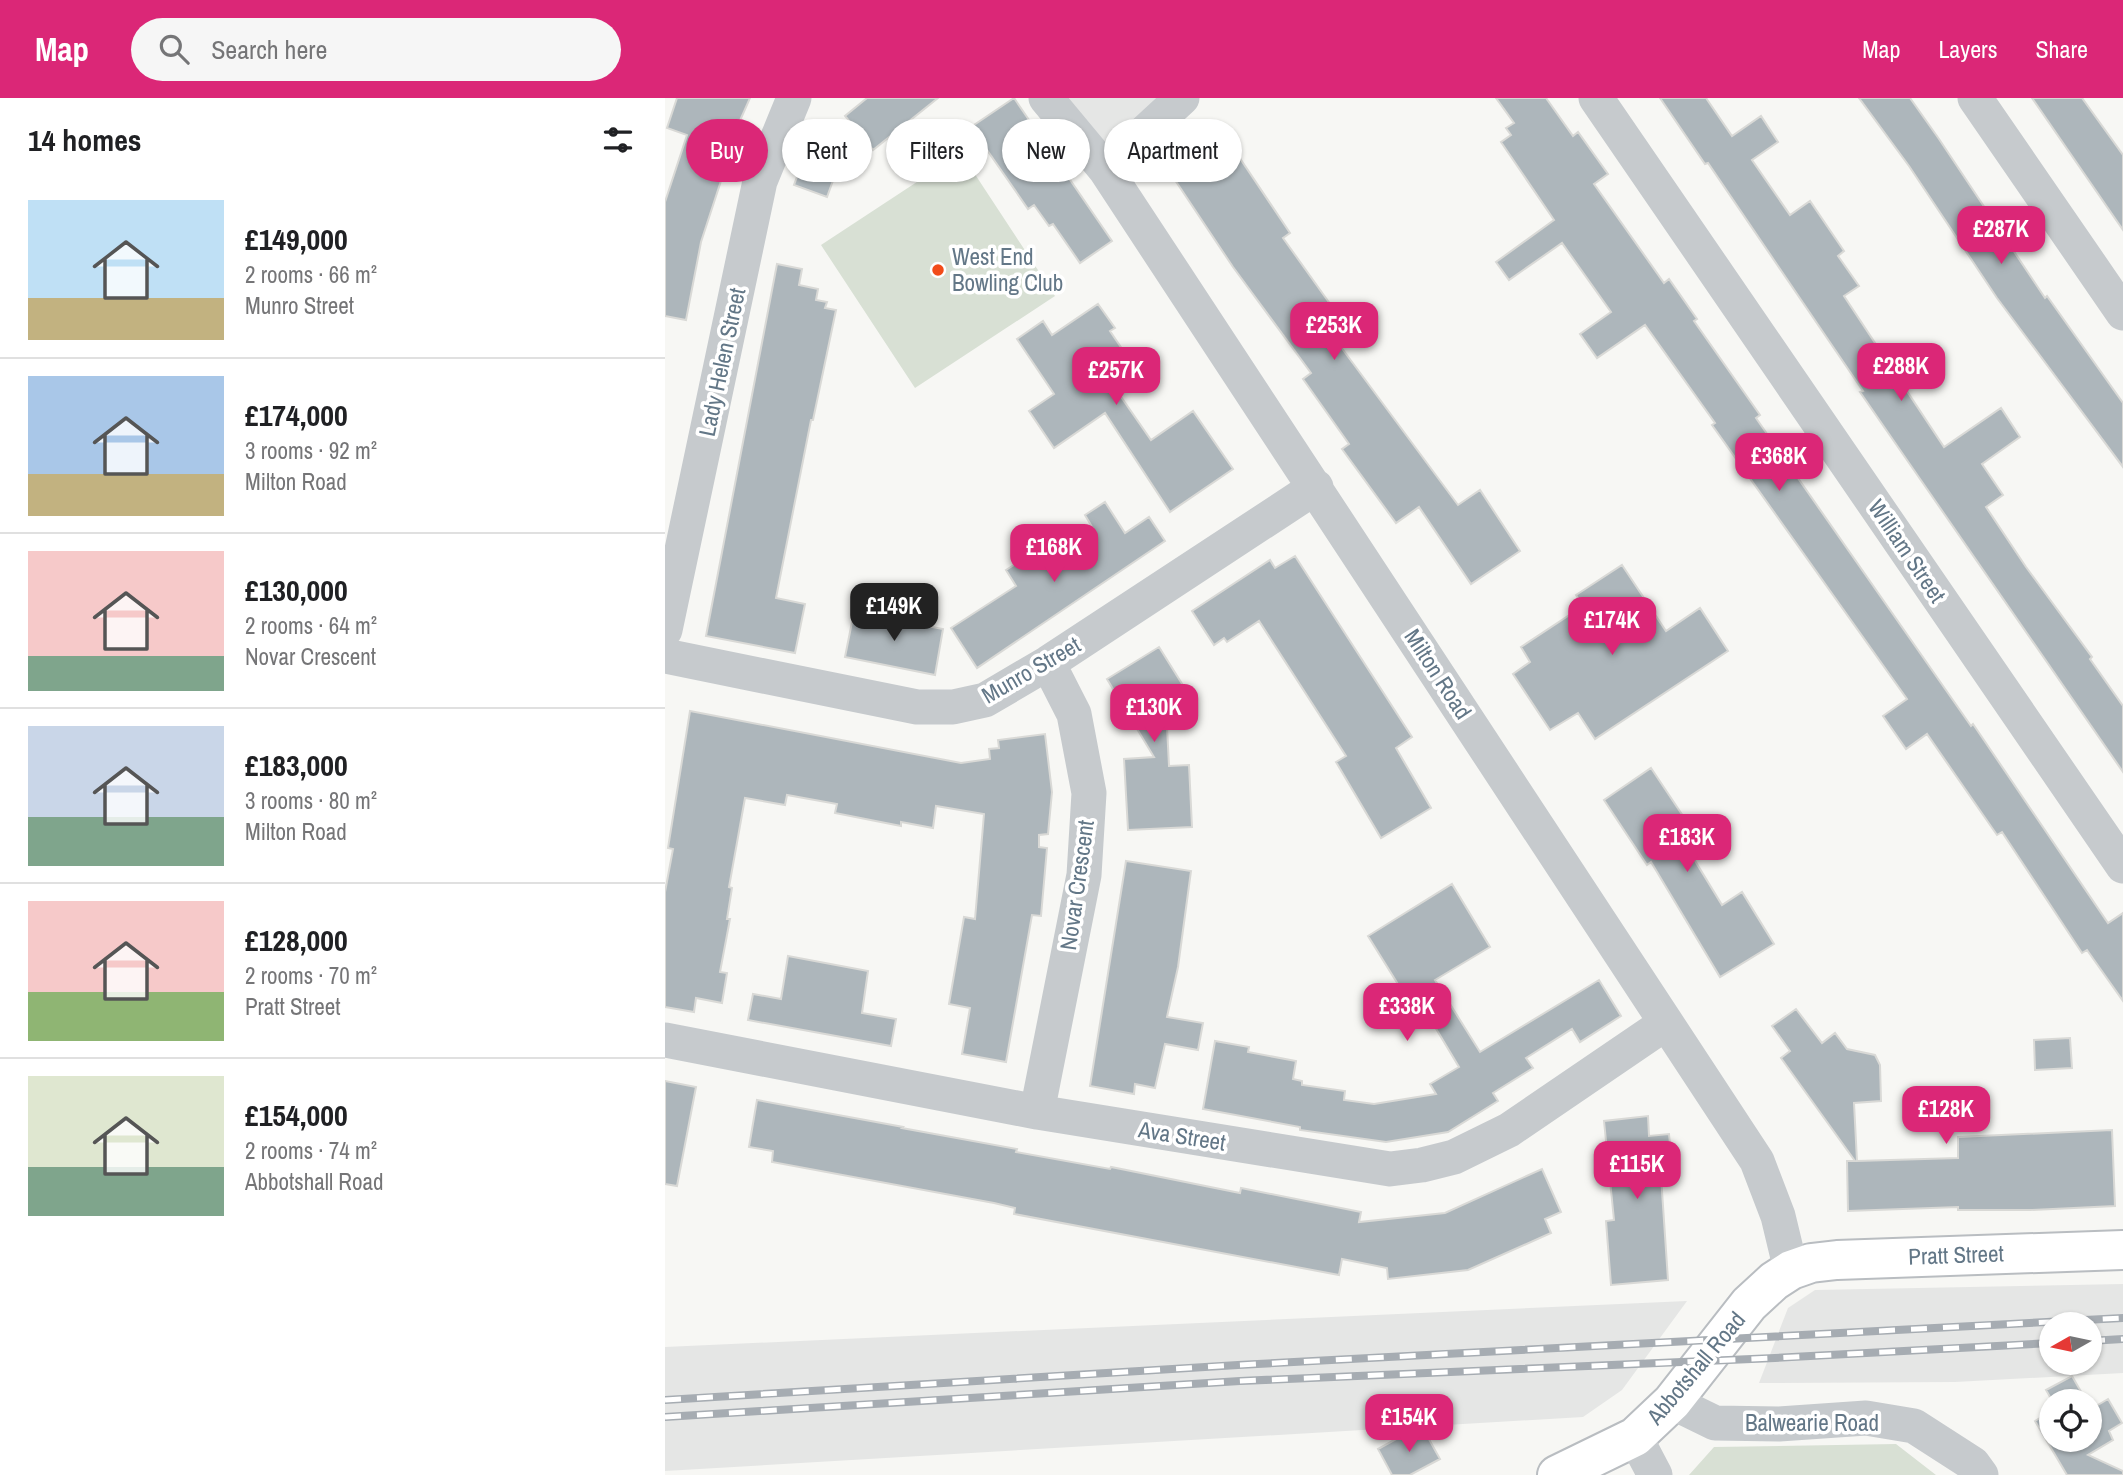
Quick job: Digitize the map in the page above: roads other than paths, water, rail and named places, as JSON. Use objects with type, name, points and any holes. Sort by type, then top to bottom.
[{"type":"main road","name":"Pratt Street","points":[[1791,1270],[1811,1263],[1837,1259],[2123,1250]]},
{"type":"main road","name":"Abbotshall Road","points":[[1557,1475],[1635,1437],[1672,1402],[1749,1304],[1774,1281],[1791,1270]]},
{"type":"street","name":"Lady Helen Street","points":[[665,630],[760,181],[794,98]]},
{"type":"street","name":"Milton Road","points":[[1047,98],[1104,168]]},
{"type":"street","points":[[1159,119],[1182,98]]},
{"type":"street","name":"William Street","points":[[1596,98],[2123,866]]},
{"type":"street","points":[[1975,98],[2123,313]]},
{"type":"street","name":"Milton Road","points":[[1114,182],[1757,1161],[1778,1216],[1791,1270]]},
{"type":"street","name":"Munro Street","points":[[665,656],[917,707],[953,707],[985,700],[1048,663],[1316,487]]},
{"type":"street","name":"Novar Crescent","points":[[1037,1112],[1084,875],[1089,793],[1074,715],[1048,663]]},
{"type":"street","name":"Ava Street","points":[[665,1040],[1037,1112],[1390,1169],[1454,1157],[1509,1130],[1665,1023]]},
{"type":"street","name":"Balwearie Road","points":[[1672,1402],[1715,1423],[1779,1424],[1866,1418],[1914,1426],[1973,1464],[1981,1475]]},
{"type":"street","points":[[1635,1437],[1655,1475]]},
{"type":"railway","points":[[665,1400],[1238,1365],[2123,1318]]},
{"type":"railway","points":[[2102,1340],[2123,1339]]},
{"type":"railway","points":[[665,1417],[1240,1381],[2039,1344]]},
{"type":"place","name":"West End Bowling Club","points":[[938,270]]}]
